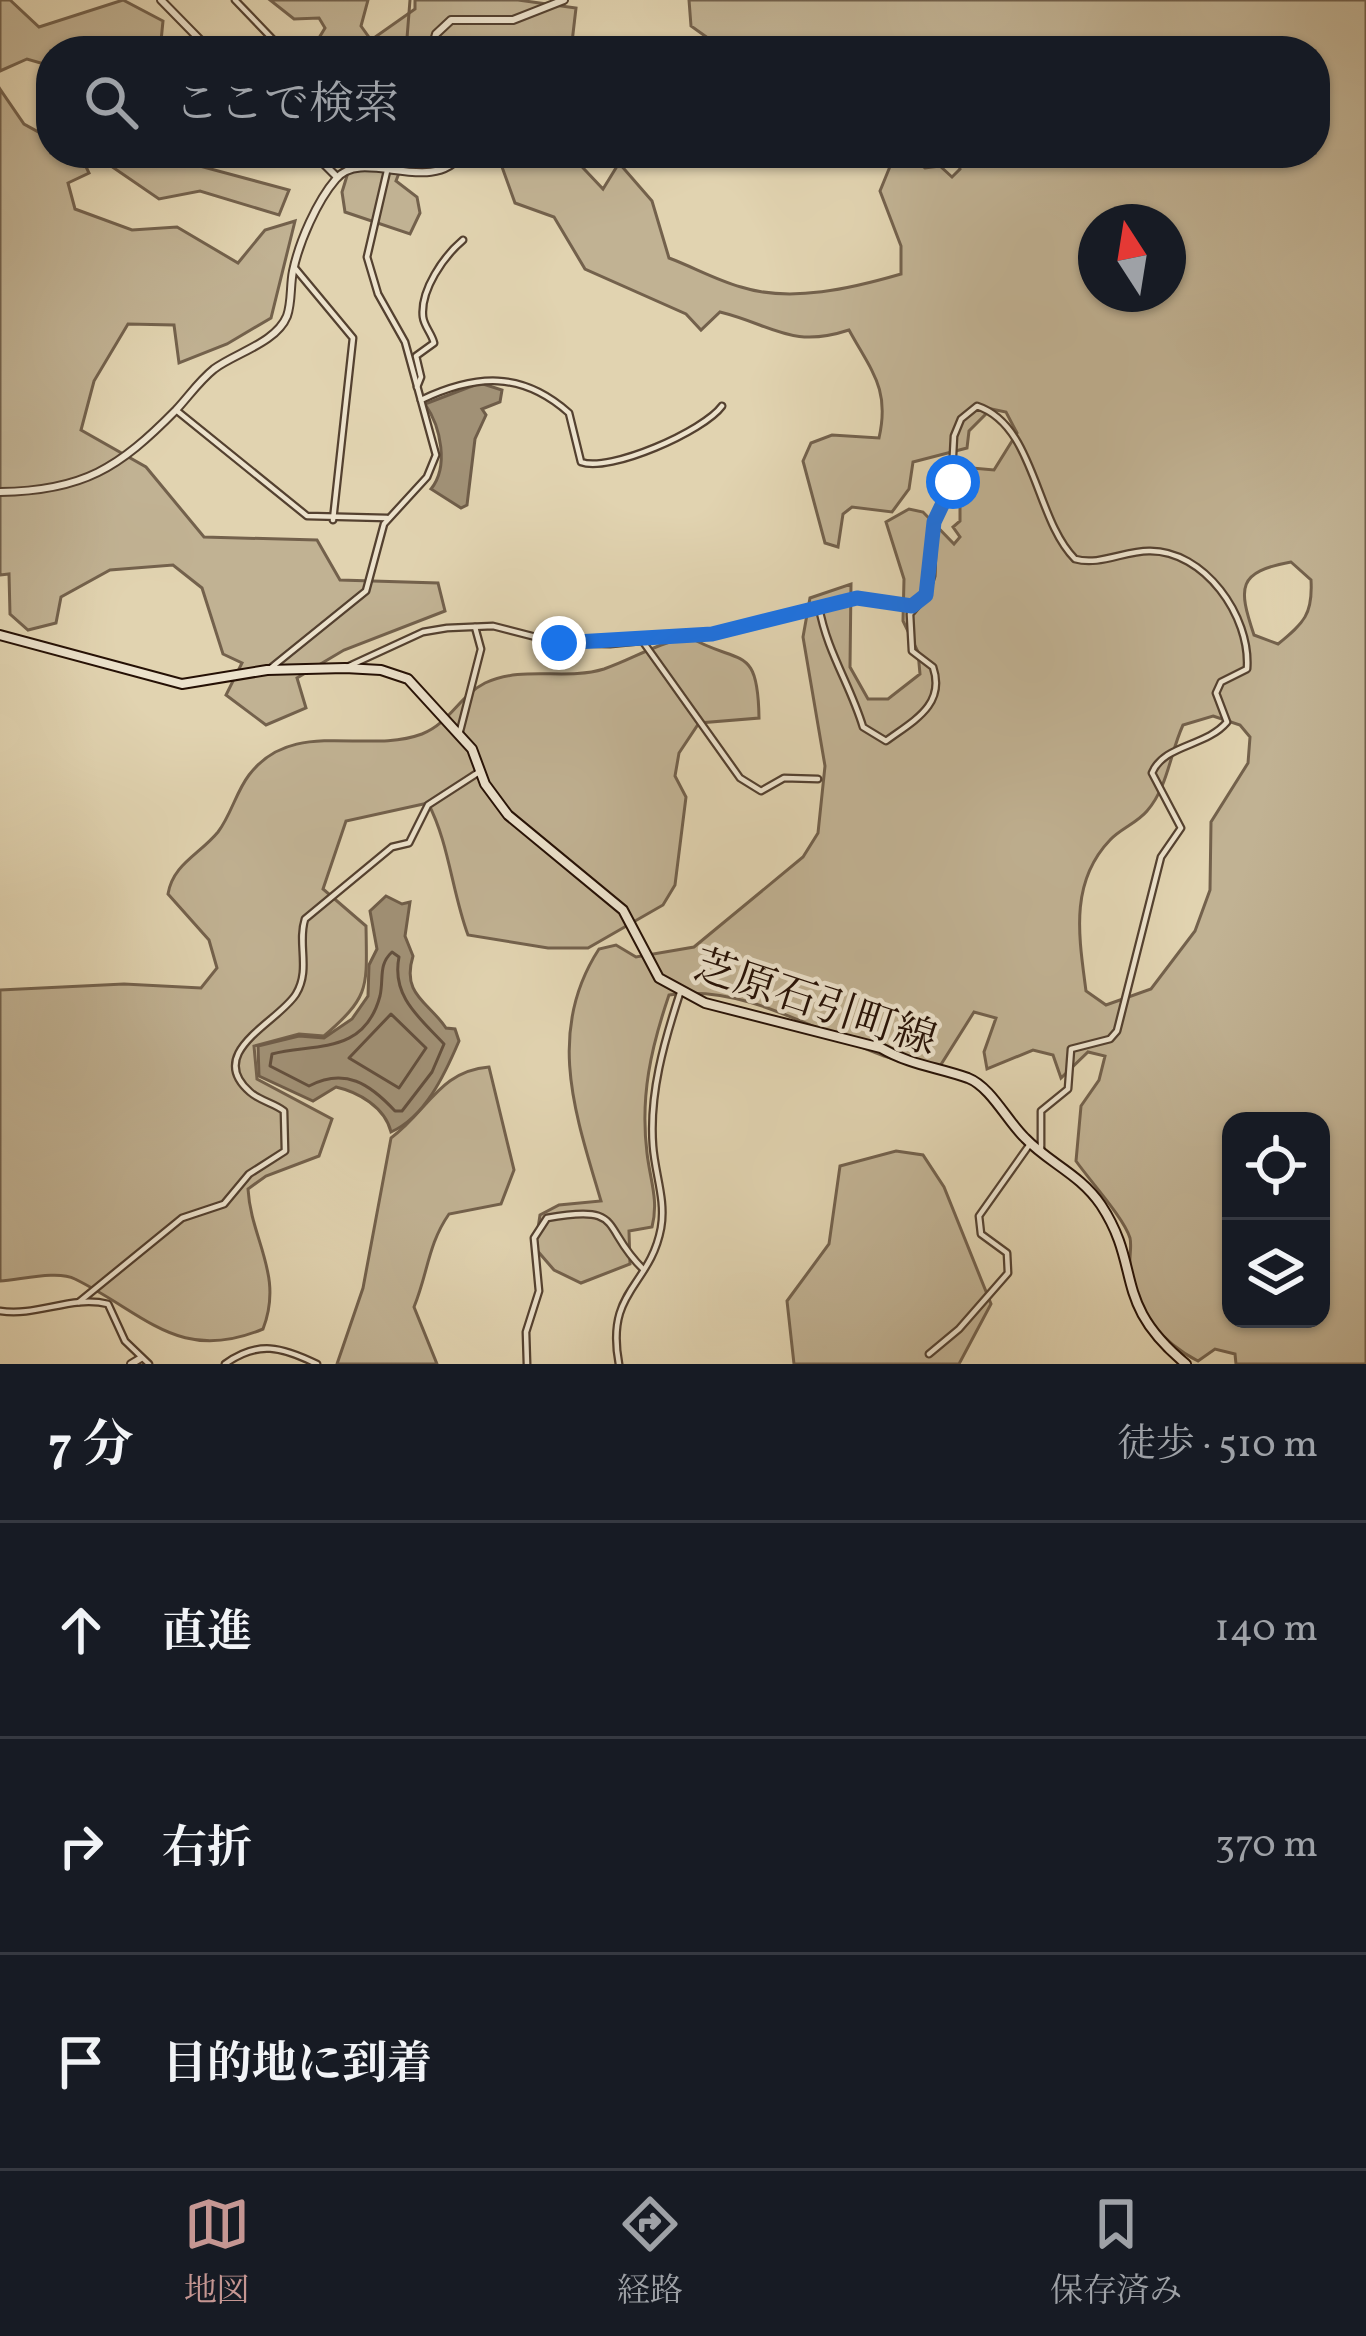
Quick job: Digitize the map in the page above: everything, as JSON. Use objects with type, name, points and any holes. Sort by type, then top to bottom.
[{"type":"main road","name":"芝原石引町線","points":[[0,635],[163,682],[182,684],[267,670],[345,668],[381,670],[408,679],[460,733],[508,815],[623,910],[648,963],[680,993],[861,1042],[907,1063],[968,1078],[1030,1144],[1072,1171],[1100,1203],[1113,1227],[1140,1318],[1186,1364]]},
{"type":"street","points":[[161,0],[196,36]]},
{"type":"street","points":[[235,0],[270,36]]},
{"type":"street","points":[[435,36],[451,20],[512,20],[564,0]]},
{"type":"street","points":[[328,168],[337,177]]},
{"type":"street","points":[[0,492],[80,484],[111,467],[218,366],[275,334],[286,318],[294,267],[337,177],[352,169],[446,168]]},
{"type":"street","points":[[267,670],[367,591],[388,518],[434,465],[436,446],[405,342],[378,294],[367,257],[387,171]]},
{"type":"street","points":[[417,387],[422,377],[416,356],[434,344],[423,321],[428,295],[444,256],[463,241]]},
{"type":"street","points":[[294,267],[353,338],[332,520]]},
{"type":"street","points":[[421,400],[469,378],[522,382],[569,412],[581,462],[597,467],[691,433],[722,406]]},
{"type":"street","points":[[819,607],[827,652],[854,694],[863,728],[886,741],[928,710],[935,695],[933,667],[916,656],[908,638],[912,606],[926,595],[932,576],[934,522],[951,493],[954,436],[961,419],[977,406],[1016,438],[1031,482],[1046,502],[1054,533],[1075,559],[1089,561],[1142,550],[1181,557],[1200,567],[1226,600],[1244,640],[1247,669],[1221,682],[1216,693],[1227,722],[1213,736],[1154,766],[1155,786],[1181,828],[1161,857],[1118,1031],[1110,1039],[1071,1048],[1068,1090],[1041,1111],[1040,1150]]},
{"type":"street","points":[[176,410],[307,516],[388,518]]},
{"type":"street","points":[[345,668],[423,632],[475,627],[505,628],[559,643],[641,639],[712,634],[857,598],[912,606]]},
{"type":"street","points":[[460,733],[481,649],[475,627]]},
{"type":"street","points":[[641,639],[740,778],[761,791],[784,778],[818,779]]},
{"type":"street","points":[[79,1302],[182,1218],[224,1204],[248,1174],[285,1151],[284,1111],[250,1093],[238,1055],[248,1036],[296,994],[304,968],[305,919],[392,847],[409,843],[428,805],[480,771]]},
{"type":"street","points":[[619,1364],[620,1304],[660,1234],[662,1203],[652,1144],[660,1052],[680,993]]},
{"type":"street","points":[[929,1354],[959,1330],[1008,1273],[1007,1253],[981,1234],[979,1216],[1030,1144]]},
{"type":"street","points":[[527,1364],[526,1332],[539,1291],[534,1238],[548,1218],[599,1214],[610,1219],[643,1269]]},
{"type":"street","points":[[0,1311],[23,1315],[79,1302],[108,1304],[120,1332],[145,1361],[131,1364]]},
{"type":"street","points":[[225,1364],[256,1346],[278,1347],[317,1364]]},
{"type":"shaded area","points":[[0,0],[10,0],[39,27],[123,0],[163,21],[162,36],[36,36],[36,62],[27,59],[0,71]]},
{"type":"shaded area","points":[[270,0],[368,0],[361,26],[368,36],[320,36],[325,28],[319,18],[294,19]]},
{"type":"shaded area","points":[[415,0],[518,0],[576,8],[573,36],[377,36],[415,9]]},
{"type":"shaded area","points":[[689,0],[1366,0],[1366,1364],[1236,1364],[1235,1354],[1215,1349],[1198,1361],[1172,1344],[1151,1322],[1137,1296],[1127,1230],[1076,1161],[1081,1106],[1099,1080],[1105,1056],[1088,1052],[1061,1078],[1053,1055],[1033,1050],[987,1069],[984,1052],[996,1018],[974,1012],[940,1066],[884,1056],[751,1003],[696,993],[669,995],[646,1092],[652,1227],[629,1231],[630,1264],[581,1283],[554,1270],[535,1248],[540,1215],[559,1205],[601,1201],[575,1106],[569,1043],[573,1011],[599,949],[616,945],[636,957],[694,947],[803,857],[818,833],[825,766],[803,637],[810,598],[851,584],[850,667],[868,699],[888,699],[920,674],[918,652],[903,621],[904,579],[886,522],[909,509],[923,512],[954,544],[960,537],[953,527],[960,521],[960,467],[994,470],[1017,433],[1006,412],[991,409],[969,431],[967,448],[913,462],[909,489],[892,512],[852,507],[843,514],[838,547],[825,543],[803,461],[811,443],[832,435],[879,438],[882,421],[877,381],[849,330],[797,336],[720,312],[701,330],[686,314],[585,269],[554,217],[515,203],[502,168],[583,168],[603,189],[616,168],[623,168],[652,201],[669,258],[760,292],[801,294],[842,288],[901,274],[901,246],[880,191],[889,168],[942,168],[952,177],[960,168],[1330,168],[1330,36],[705,36],[691,26]],"holes":[[[1291,562],[1311,580],[1305,617],[1294,630],[1278,644],[1254,635],[1244,593],[1251,577]],[[1213,716],[1240,725],[1250,737],[1248,763],[1211,822],[1210,890],[1195,931],[1151,989],[1106,1005],[1086,991],[1080,911],[1088,874],[1114,836],[1154,802],[1183,725]]]},
{"type":"shaded area","points":[[0,89],[24,124],[36,131],[36,168],[87,168],[89,173],[68,183],[75,209],[132,230],[177,227],[238,263],[265,230],[295,221],[271,318],[227,344],[179,363],[174,325],[128,324],[94,381],[81,430],[146,467],[204,537],[317,540],[340,580],[438,583],[445,611],[344,650],[297,678],[306,708],[266,725],[226,695],[242,663],[223,654],[202,588],[173,565],[110,570],[61,597],[56,623],[28,630],[10,614],[9,574],[0,575]]},
{"type":"shaded area","points":[[114,168],[207,168],[289,190],[279,215],[200,191],[159,199]]},
{"type":"shaded area","points":[[349,168],[401,168],[396,181],[417,197],[420,213],[410,234],[345,212],[342,192]]},
{"type":"shaded area","points":[[689,637],[750,667],[759,718],[699,723],[679,753],[675,776],[686,797],[675,885],[663,905],[588,948],[548,948],[468,935],[428,803],[346,821],[323,889],[366,926],[363,990],[350,1011],[324,1036],[299,1034],[254,1046],[257,1079],[332,1119],[319,1156],[266,1176],[248,1189],[270,1292],[263,1329],[208,1341],[185,1338],[68,1276],[0,1281],[0,990],[124,984],[201,988],[217,968],[209,940],[168,894],[181,867],[218,832],[244,782],[267,757],[308,742],[377,741],[422,734],[485,683],[515,675],[604,669]]},
{"type":"shaded area","points":[[489,1067],[514,1170],[501,1204],[449,1214],[437,1236],[414,1307],[437,1364],[337,1364],[363,1288],[391,1138],[446,1084]]},
{"type":"shaded area","points":[[896,1151],[923,1155],[944,1187],[991,1304],[959,1364],[794,1364],[787,1301],[829,1244],[840,1166]]},
{"type":"water","points":[[480,383],[502,390],[500,402],[482,409],[486,415],[475,439],[467,505],[461,508],[431,489],[440,470],[441,447],[425,404]]},
{"type":"water","points":[[386,896],[402,904],[410,902],[405,936],[413,956],[414,989],[446,1028],[455,1029],[459,1041],[424,1105],[391,1132],[377,1108],[353,1093],[336,1087],[313,1101],[259,1076],[258,1046],[299,1036],[324,1038],[352,1019],[368,996],[369,965],[377,949],[370,911]]},
{"type":"waterway","points":[[407,36],[410,0]]},
{"type":"route","points":[[559,643],[610,644],[712,634],[857,598],[912,606],[926,595],[932,576],[934,522],[953,482]]}]
